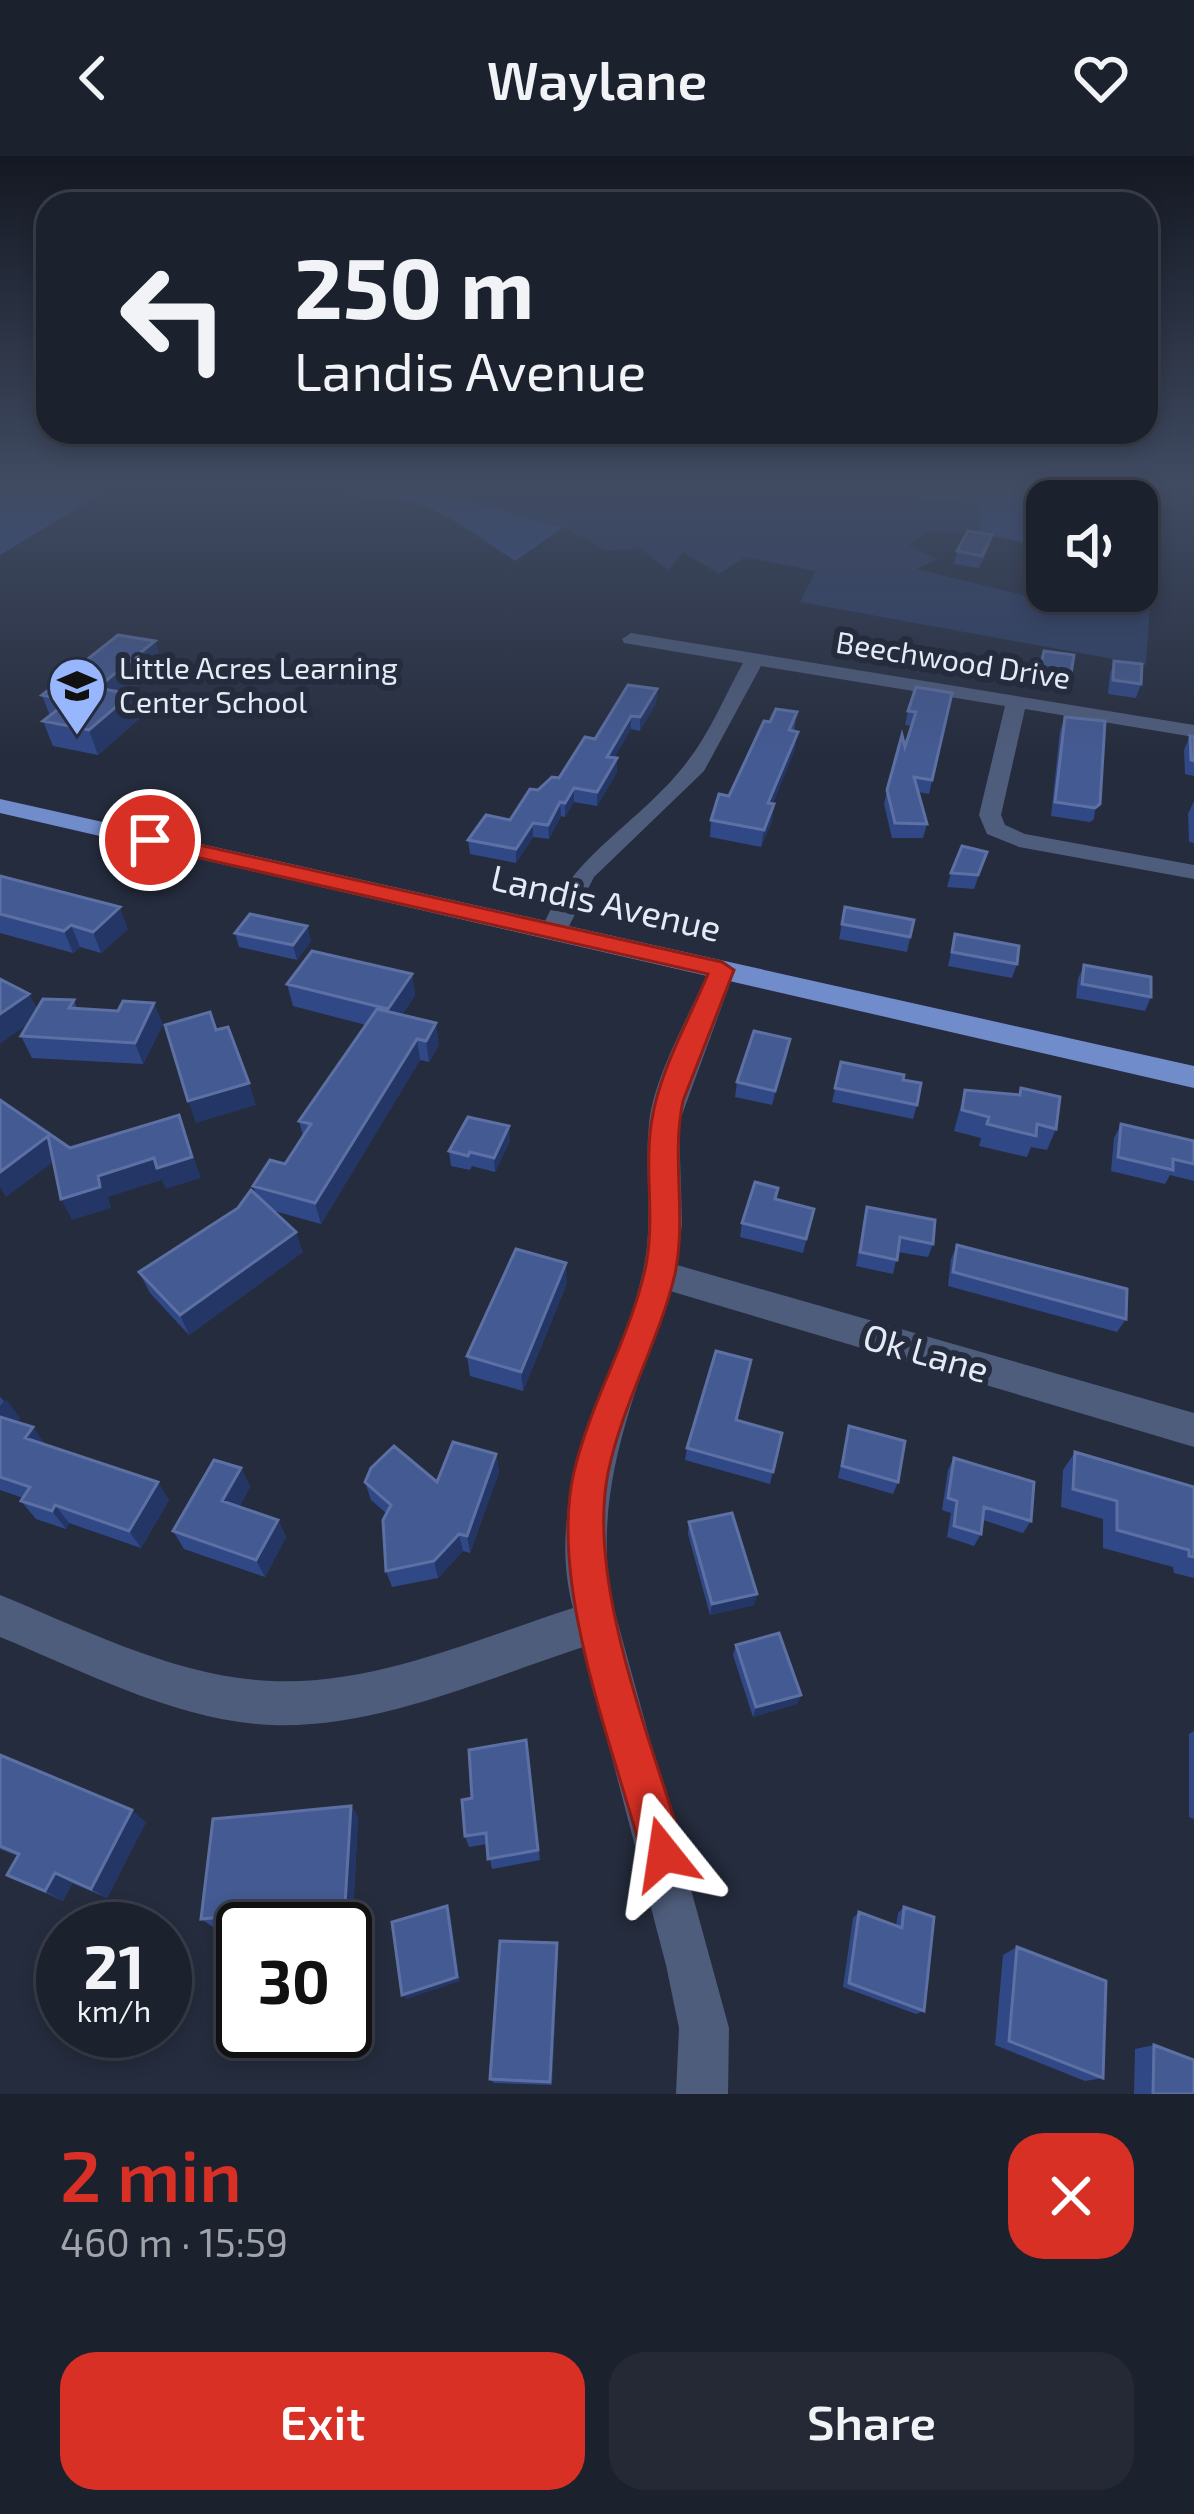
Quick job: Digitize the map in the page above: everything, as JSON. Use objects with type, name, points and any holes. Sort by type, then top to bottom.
[{"type":"main road","name":"Landis Avenue","points":[[0,806],[1194,1077]]},
{"type":"street","name":"Beechwood Drive","points":[[631,639],[1194,731]]},
{"type":"street","points":[[554,932],[562,909],[585,873],[696,766],[755,659]]},
{"type":"street","points":[[1016,702],[990,815],[995,829],[1019,840],[1194,872]]},
{"type":"street","points":[[707,2092],[704,2028],[692,1965],[598,1621],[583,1547],[592,1468],[659,1274],[666,1224],[664,1124],[677,1077],[722,970]]},
{"type":"street","name":"Ok Lane","points":[[659,1274],[1194,1430]]},
{"type":"street","points":[[0,1616],[169,1679],[229,1698],[273,1704],[320,1701],[412,1678],[598,1621]]},
{"type":"shaded area","points":[[814,575],[943,575],[1026,596],[1026,612],[1149,612],[1146,665],[800,602]]},
{"type":"building","points":[[118,635],[155,641],[97,688],[131,694],[89,730],[43,721],[70,700],[42,695]]},
{"type":"building","points":[[1044,651],[1074,655],[1071,674],[1040,669]]},
{"type":"building","points":[[1114,661],[1142,664],[1141,684],[1113,680]]},
{"type":"building","points":[[628,685],[657,689],[640,717],[631,716],[607,757],[617,758],[597,792],[574,788],[548,825],[533,823],[516,849],[468,840],[486,815],[510,820],[530,789],[538,790],[552,777],[559,778],[585,737],[595,739]]},
{"type":"building","points":[[916,687],[952,693],[932,780],[914,777],[927,824],[895,823],[887,790],[902,735],[905,747],[916,712],[908,711]]},
{"type":"building","points":[[776,709],[797,712],[789,730],[798,732],[768,803],[774,804],[764,830],[711,820],[719,794],[729,796],[764,721],[770,722]]},
{"type":"building","points":[[1065,717],[1105,721],[1100,804],[1095,808],[1055,802]]},
{"type":"building","points":[[962,846],[987,852],[978,875],[951,873]]},
{"type":"building","points":[[0,876],[120,907],[93,932],[71,925],[64,931],[0,914]]},
{"type":"building","points":[[845,907],[914,920],[910,937],[842,924]]},
{"type":"building","points":[[250,914],[307,926],[293,945],[235,933]]},
{"type":"building","points":[[955,934],[1019,946],[1017,964],[952,952]]},
{"type":"building","points":[[312,951],[412,974],[388,1009],[287,984]]},
{"type":"building","points":[[1084,965],[1151,977],[1151,997],[1082,984]]},
{"type":"building","points":[[0,979],[29,994],[0,1014]]},
{"type":"building","points":[[43,999],[74,1000],[69,1008],[118,1011],[123,1001],[154,1003],[135,1043],[21,1036]]},
{"type":"building","points":[[377,1009],[436,1023],[426,1041],[417,1039],[315,1203],[253,1186],[270,1160],[285,1164],[311,1124],[299,1121]]},
{"type":"building","points":[[210,1012],[216,1030],[228,1027],[249,1083],[188,1101],[165,1025]]},
{"type":"building","points":[[754,1031],[790,1039],[775,1091],[737,1082]]},
{"type":"building","points":[[841,1062],[921,1083],[917,1105],[835,1088]]},
{"type":"building","points":[[1021,1088],[1060,1097],[1056,1129],[1037,1124],[1036,1136],[987,1124],[989,1117],[962,1110],[965,1090],[1020,1095]]},
{"type":"building","points":[[0,1100],[70,1148],[179,1115],[192,1157],[157,1168],[154,1158],[98,1176],[100,1187],[61,1199],[48,1136],[0,1172]]},
{"type":"building","points":[[468,1117],[509,1126],[494,1158],[449,1151]]},
{"type":"building","points":[[1121,1124],[1194,1141],[1194,1164],[1173,1159],[1173,1170],[1118,1157]]},
{"type":"building","points":[[755,1182],[778,1188],[775,1199],[814,1209],[806,1239],[742,1223]]},
{"type":"building","points":[[251,1190],[296,1232],[180,1315],[139,1272],[238,1208]]},
{"type":"building","points":[[867,1207],[935,1220],[933,1244],[900,1237],[897,1260],[860,1252]]},
{"type":"building","points":[[957,1245],[1127,1289],[1126,1319],[953,1272]]},
{"type":"building","points":[[516,1249],[566,1263],[521,1372],[467,1356]]},
{"type":"building","points":[[716,1351],[751,1360],[736,1420],[782,1433],[773,1472],[687,1448]]},
{"type":"building","points":[[0,1417],[33,1427],[25,1438],[158,1482],[129,1531],[55,1505],[52,1511],[21,1501],[30,1487],[0,1477]]},
{"type":"building","points":[[849,1426],[905,1441],[898,1482],[842,1466]]},
{"type":"building","points":[[453,1442],[496,1454],[467,1536],[459,1534],[434,1561],[386,1571],[383,1520],[391,1505],[365,1482],[371,1468],[394,1446],[437,1482]]},
{"type":"building","points":[[1075,1452],[1194,1487],[1194,1557],[1189,1550],[1117,1530],[1117,1501],[1073,1489]]},
{"type":"building","points":[[954,1458],[1034,1482],[1031,1521],[984,1507],[981,1534],[954,1526],[957,1501],[948,1498]]},
{"type":"building","points":[[214,1460],[241,1468],[222,1501],[278,1520],[256,1560],[173,1531]]},
{"type":"building","points":[[732,1513],[757,1594],[712,1604],[689,1522]]},
{"type":"building","points":[[779,1633],[801,1695],[756,1707],[736,1645]]},
{"type":"building","points":[[526,1740],[538,1850],[488,1859],[486,1833],[465,1836],[462,1800],[472,1798],[469,1750]]},
{"type":"building","points":[[0,1755],[132,1810],[91,1889],[55,1873],[45,1891],[7,1875],[19,1854],[0,1846]]},
{"type":"building","points":[[351,1806],[345,1902],[216,1902],[216,1918],[201,1919],[213,1819]]},
{"type":"building","points":[[447,1906],[457,1977],[402,1995],[392,1922]]},
{"type":"building","points":[[904,1907],[934,1917],[924,2011],[849,1983],[859,1912],[902,1928]]},
{"type":"building","points":[[500,1941],[557,1943],[550,2082],[490,2079]]},
{"type":"building","points":[[1017,1947],[1106,1981],[1103,2078],[1009,2041]]},
{"type":"building","points":[[1154,2045],[1194,2060],[1194,2094],[1153,2094]]},
{"type":"place","name":"Little Acres Learning Center School","points":[[77,737]]},
{"type":"route","points":[[150,840],[722,970],[669,1101],[664,1124],[666,1224],[659,1274],[592,1468],[583,1519],[591,1598],[664,1854]]}]
